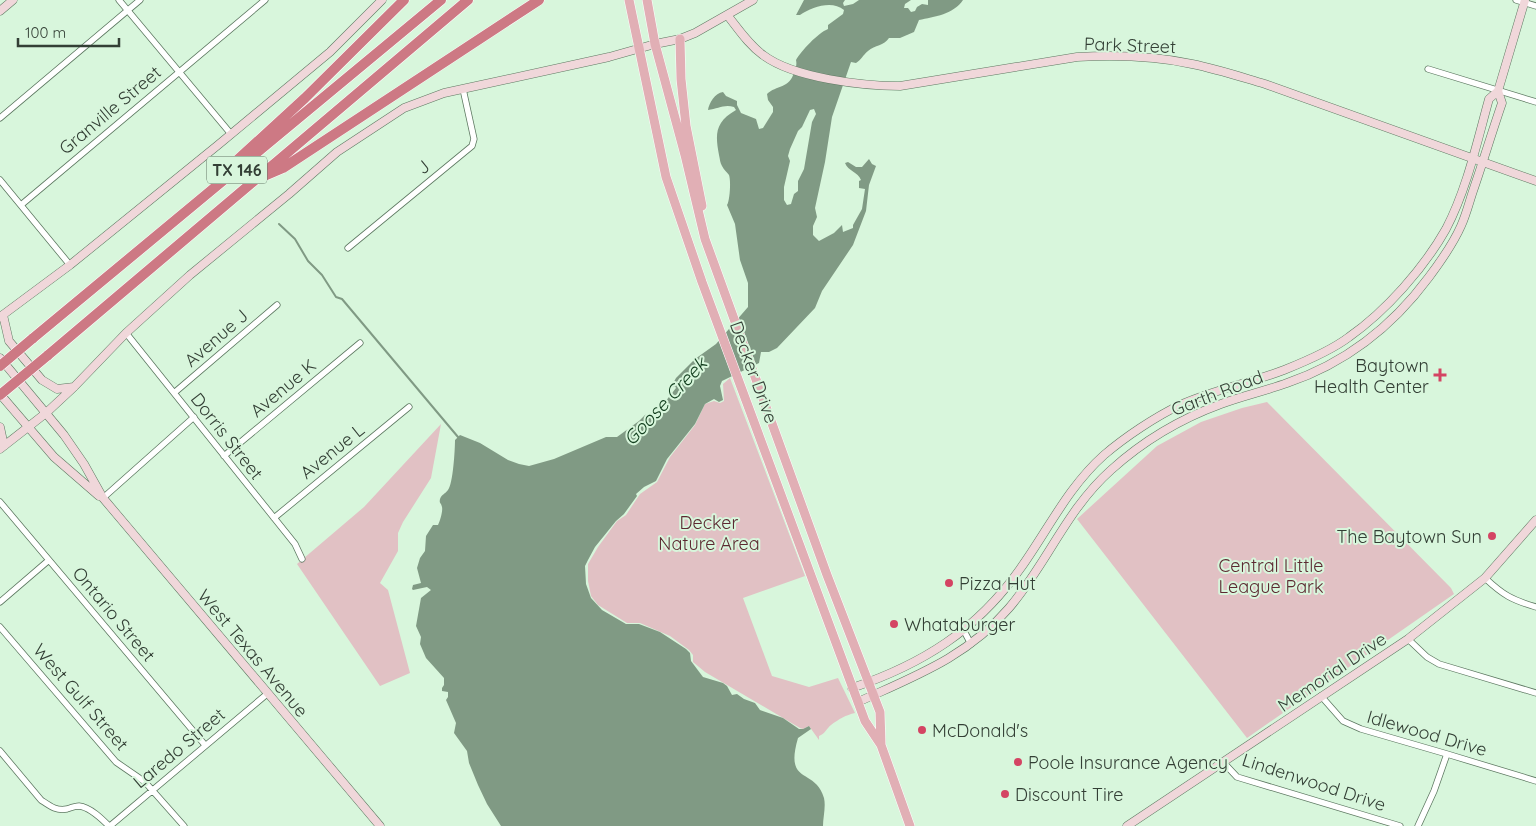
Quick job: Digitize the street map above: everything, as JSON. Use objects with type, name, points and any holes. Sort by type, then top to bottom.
[{"type":"highway","points":[[207,193],[222,174],[305,98],[404,0]]},
{"type":"highway","name":"TX 146","points":[[0,366],[441,0]]},
{"type":"highway","name":"TX 146","points":[[3,392],[468,0]]},
{"type":"highway","points":[[255,181],[283,168],[539,0]]},
{"type":"main road","points":[[0,11],[13,0]]},
{"type":"main road","points":[[74,387],[57,389],[42,380],[9,341],[1,316],[70,265],[330,52],[382,0]]},
{"type":"main road","name":"Decker Drive","points":[[628,0],[666,177],[702,282],[716,315],[852,688],[865,721],[881,745],[910,826]]},
{"type":"main road","name":"Decker Drive","points":[[646,0],[655,44],[681,139],[705,239],[827,576],[880,712],[881,745]]},
{"type":"main road","points":[[2,447],[46,413],[126,333],[190,276],[337,152],[404,108],[444,93],[609,57],[680,39],[728,16],[753,0]]},
{"type":"main road","name":"Garth Road","points":[[852,688],[912,664],[964,631],[981,616],[1020,568],[1074,486],[1111,450],[1130,435],[1179,406],[1285,369],[1347,339],[1384,308],[1411,278],[1446,229],[1458,203],[1490,99],[1498,91],[1522,1]]},
{"type":"main road","name":"Park Street","points":[[728,16],[753,47],[764,56],[783,66],[802,73],[859,84],[900,86],[1077,57],[1098,56],[1190,63],[1266,84],[1536,181]]},
{"type":"main road","points":[[680,39],[681,79],[686,126],[701,195],[705,239]]},
{"type":"main road","name":"Garth Road","points":[[858,702],[915,678],[971,644],[1003,615],[1085,497],[1110,470],[1162,430],[1204,410],[1312,374],[1333,364],[1359,348],[1396,317],[1422,287],[1443,258],[1460,228],[1502,103],[1498,91]]},
{"type":"main road","points":[[1411,278],[1422,287]]},
{"type":"main road","points":[[1347,339],[1359,348]]},
{"type":"main road","name":"West Texas Avenue","points":[[0,358],[64,435],[84,464],[103,498],[380,826]]},
{"type":"main road","name":"West Texas Avenue","points":[[3,392],[28,428],[54,457],[103,498]]},
{"type":"main road","points":[[1200,398],[1204,410]]},
{"type":"main road","points":[[0,427],[2,447]]},
{"type":"main road","points":[[1111,450],[1120,463]]},
{"type":"main road","points":[[1057,510],[1069,518]]},
{"type":"main road","name":"Memorial Drive","points":[[1127,826],[1408,639],[1485,578],[1536,520]]},
{"type":"main road","points":[[1008,584],[1020,593]]},
{"type":"street","points":[[119,0],[231,134]]},
{"type":"street","points":[[0,118],[140,0]]},
{"type":"street","name":"Granville Street","points":[[21,205],[265,0]]},
{"type":"street","points":[[1522,1],[1536,6]]},
{"type":"street","points":[[1428,69],[1536,102]]},
{"type":"street","name":"J","points":[[348,248],[472,146],[474,138],[463,89]]},
{"type":"street","points":[[0,180],[70,265]]},
{"type":"street","name":"Avenue J","points":[[174,393],[277,305]]},
{"type":"street","name":"Dorris Street","points":[[126,333],[295,544],[302,559]]},
{"type":"street","name":"Avenue K","points":[[224,456],[360,343]]},
{"type":"street","name":"Avenue L","points":[[274,518],[409,407]]},
{"type":"street","points":[[103,498],[194,417]]},
{"type":"street","name":"Ontario Street","points":[[0,502],[205,745]]},
{"type":"street","points":[[0,602],[49,560]]},
{"type":"street","points":[[1485,578],[1505,596],[1536,607]]},
{"type":"street","name":"West Gulf Street","points":[[0,627],[116,762],[138,776],[153,789],[184,826]]},
{"type":"street","points":[[964,631],[971,644]]},
{"type":"street","points":[[1408,639],[1427,657],[1439,664],[1536,694]]},
{"type":"street","name":"Laredo Street","points":[[110,826],[267,694]]},
{"type":"street","name":"Idlewood Drive","points":[[1321,696],[1343,720],[1353,726],[1536,781]]},
{"type":"street","points":[[0,751],[41,800],[48,805],[54,809],[79,806],[102,819],[110,826]]},
{"type":"street","points":[[1418,826],[1448,754]]},
{"type":"street","name":"Lindenwood Drive","points":[[1223,762],[1237,776],[1400,826]]},
{"type":"green space","name":"Decker Nature Area","points":[[730,378],[805,576],[743,598],[772,676],[809,687],[838,678],[855,713],[831,725],[819,736],[819,740],[809,726],[803,729],[800,728],[705,672],[693,662],[693,655],[689,650],[670,636],[640,623],[627,623],[598,605],[591,596],[588,581],[588,564],[598,547],[617,521],[626,515],[640,494],[657,482],[670,457],[695,425],[705,404],[714,401],[720,403],[724,401],[723,384]]},
{"type":"green space","name":"Central Little League Park","points":[[1267,402],[1451,588],[1454,594],[1247,738],[1077,519],[1157,446],[1201,422],[1242,408]]},
{"type":"green space","points":[[441,424],[431,478],[403,522],[398,533],[398,551],[380,583],[388,590],[410,673],[380,686],[297,564],[364,507]]},
{"type":"shaded area","points":[[804,0],[845,0],[844,6],[859,0],[911,0],[905,4],[904,8],[908,8],[911,12],[915,11],[922,4],[928,5],[928,0],[963,0],[949,12],[919,20],[914,32],[900,38],[889,38],[885,43],[868,51],[856,63],[851,62],[832,117],[815,208],[817,217],[813,226],[813,235],[819,241],[834,233],[842,225],[843,232],[853,228],[862,209],[865,189],[859,188],[860,177],[848,168],[845,163],[848,162],[856,167],[862,167],[869,159],[876,166],[869,185],[866,211],[853,245],[822,291],[815,308],[777,348],[769,352],[761,352],[759,363],[722,381],[720,386],[723,400],[719,402],[714,399],[705,404],[695,424],[667,459],[656,481],[644,487],[636,494],[637,496],[624,514],[595,547],[585,566],[586,584],[591,598],[602,610],[626,624],[639,624],[660,632],[686,649],[690,653],[691,661],[703,677],[723,683],[732,695],[737,694],[755,703],[760,710],[783,718],[799,729],[809,726],[811,729],[798,738],[795,763],[802,774],[820,788],[825,808],[823,826],[501,826],[478,785],[469,763],[467,751],[454,733],[456,723],[446,700],[448,692],[442,691],[444,678],[426,658],[420,644],[421,637],[416,626],[421,598],[431,590],[427,587],[412,589],[413,585],[421,583],[417,568],[420,558],[425,551],[426,536],[433,525],[438,525],[442,511],[440,499],[450,487],[455,440],[460,435],[480,443],[508,460],[529,466],[554,459],[606,437],[617,437],[645,415],[656,411],[660,404],[665,402],[676,388],[675,386],[670,389],[676,378],[695,359],[716,344],[748,307],[748,283],[740,260],[735,224],[727,205],[730,178],[721,164],[717,141],[720,124],[736,110],[734,107],[727,106],[708,110],[717,94],[723,92],[726,96],[737,101],[741,113],[756,119],[759,129],[763,128],[773,112],[773,107],[768,100],[767,94],[789,81],[796,67],[796,60],[802,52],[815,38],[828,29],[828,25],[843,14],[844,10],[834,5],[828,5],[816,7],[796,15]],"holes":[[[814,109],[816,114],[812,122],[804,169],[798,181],[798,191],[794,194],[791,204],[787,205],[784,200],[784,187],[790,161],[788,156],[790,149],[810,110]]]},
{"type":"waterway","points":[[279,224],[295,239],[308,261],[322,275],[336,297],[342,299],[458,437]]},
{"type":"place","name":"Baytown Health Center","points":[[1440,375]]},
{"type":"place","name":"The Baytown Sun","points":[[1492,536]]},
{"type":"place","name":"Pizza Hut","points":[[949,583]]},
{"type":"place","name":"Whataburger","points":[[894,624]]},
{"type":"place","name":"McDonald's","points":[[922,730]]},
{"type":"place","name":"Poole Insurance Agency","points":[[1018,762]]},
{"type":"place","name":"Discount Tire","points":[[1005,794]]},
{"type":"water label","name":"Goose Creek","points":[[665,401]]}]
